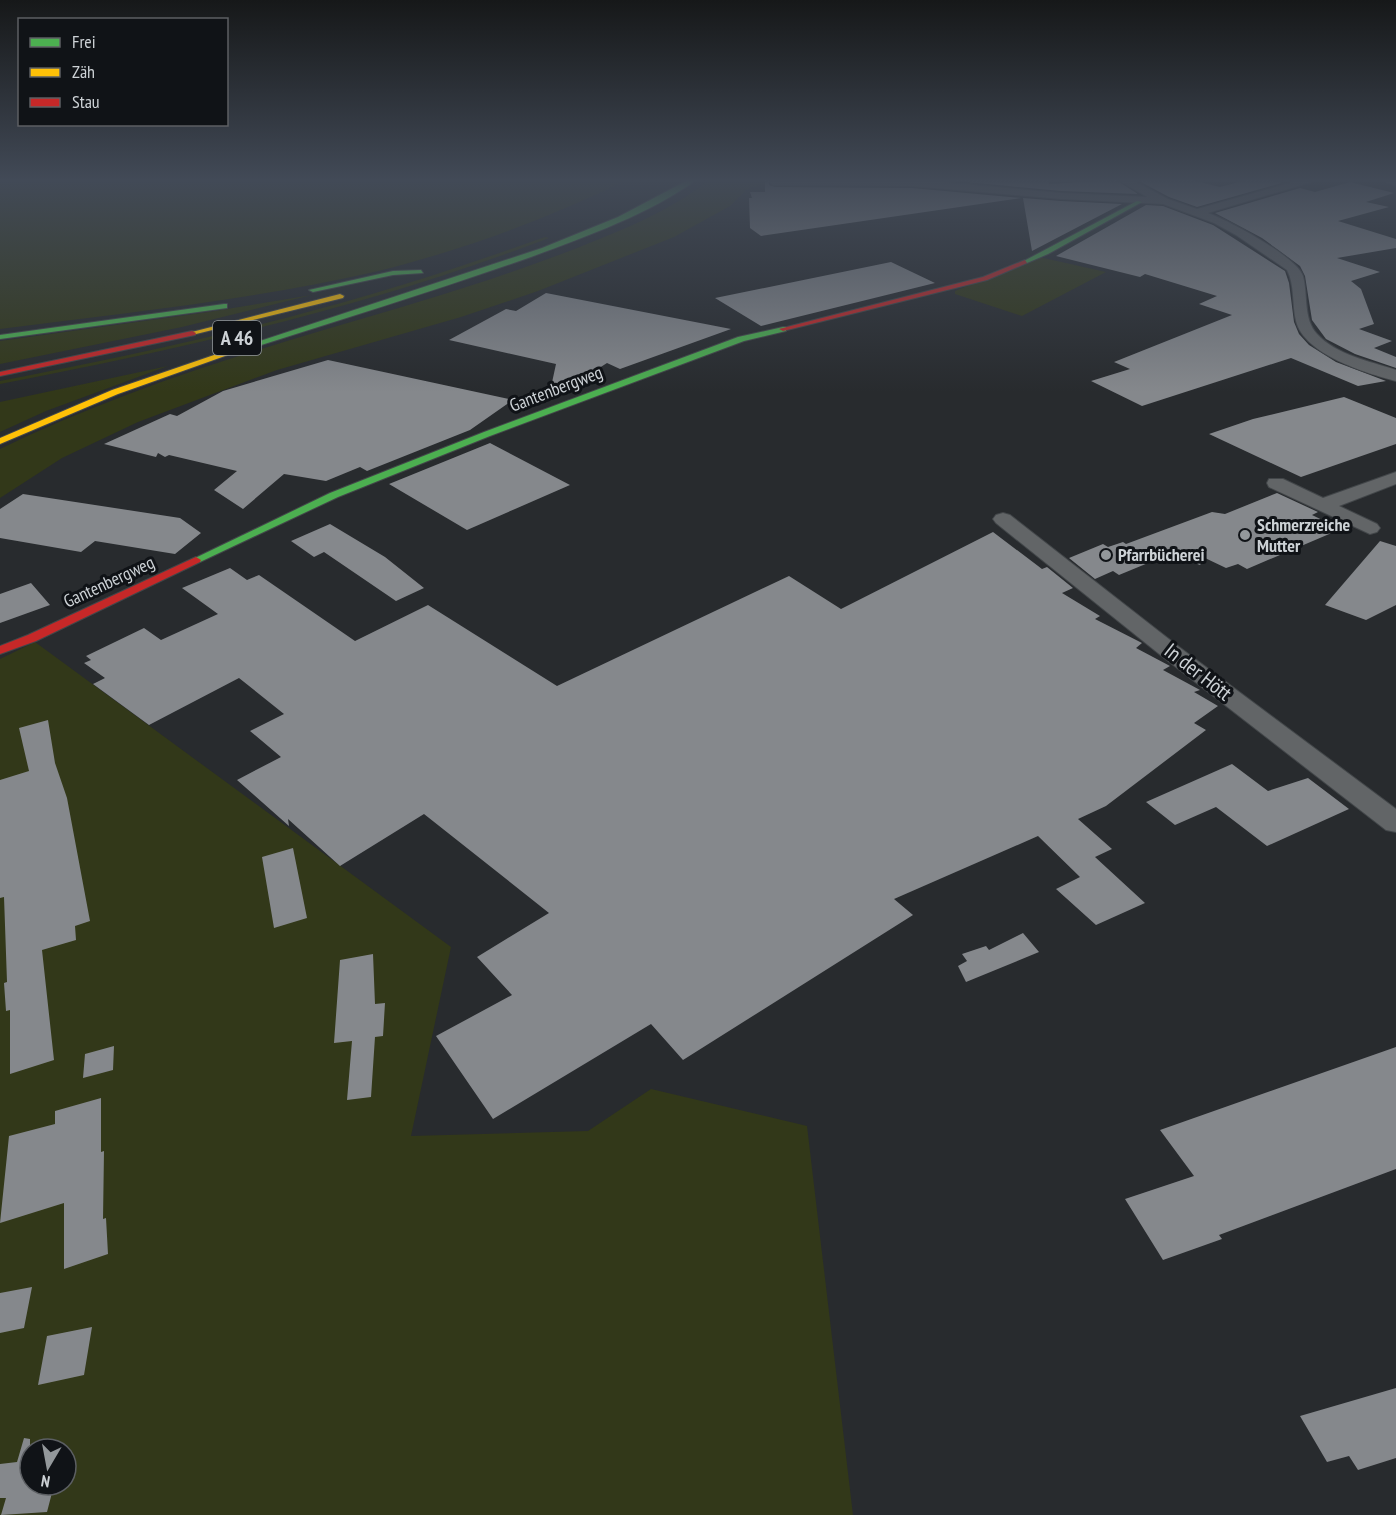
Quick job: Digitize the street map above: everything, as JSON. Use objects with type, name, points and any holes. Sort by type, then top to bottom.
[{"type":"main road","name":"A 46","points":[[206,346],[472,275],[540,251]]},
{"type":"main road","name":"Gantenbergweg","points":[[0,650],[64,623],[334,495],[488,434],[741,339],[985,279],[1050,251]]},
{"type":"main road","name":"A 46","points":[[0,374],[87,357],[277,313],[365,290],[426,270],[393,273],[279,297]]},
{"type":"main road","points":[[0,441],[69,409],[115,391],[472,275]]},
{"type":"main road","points":[[0,337],[232,305]]},
{"type":"street","points":[[1269,251],[1292,268],[1296,275],[1306,329],[1312,338],[1332,350],[1396,376]]},
{"type":"street","points":[[1323,505],[1396,478]]},
{"type":"street","points":[[1276,483],[1370,528]]},
{"type":"street","name":"In der Hött","points":[[1003,519],[1171,652],[1396,823]]},
{"type":"green space","points":[[0,251],[450,251],[407,264],[328,282],[235,298],[0,329]]},
{"type":"green space","points":[[505,251],[514,251],[347,305],[278,323],[139,356],[0,384],[0,381],[187,342],[280,319],[416,281]]},
{"type":"green space","points":[[569,251],[639,251],[538,291],[461,317],[277,370],[138,422],[62,458],[0,498],[0,449],[80,413],[202,368],[451,292]]},
{"type":"green space","points":[[1039,257],[1106,272],[1022,316],[955,294],[955,291]]},
{"type":"green space","points":[[312,295],[182,327],[0,364],[0,341]]},
{"type":"green space","points":[[168,366],[46,411],[0,432],[0,402]]},
{"type":"green space","points":[[35,642],[451,947],[411,1136],[588,1131],[651,1089],[807,1126],[853,1515],[0,1515],[0,659]]},
{"type":"building","points":[[1065,251],[1253,251],[1285,271],[1289,283],[1294,322],[1299,334],[1309,345],[1336,362],[1386,381],[1358,386],[1291,358],[1142,406],[1091,381],[1130,369],[1114,362],[1232,315],[1199,304],[1217,296],[1145,274],[1140,277],[1056,256]]},
{"type":"building","points":[[1279,251],[1380,251],[1337,258],[1380,272],[1351,281],[1361,289],[1374,324],[1359,329],[1392,341],[1374,348],[1396,357],[1396,368],[1355,354],[1326,339],[1312,320],[1305,276],[1300,266]]},
{"type":"building","points":[[891,262],[935,283],[761,326],[715,298]]},
{"type":"building","points":[[546,293],[731,329],[620,369],[607,363],[548,401],[556,364],[449,340],[506,309],[516,311]]},
{"type":"building","points":[[328,360],[513,400],[470,430],[367,471],[360,467],[326,481],[284,474],[243,509],[214,490],[237,471],[169,455],[165,457],[158,453],[156,457],[104,444],[170,414],[177,416],[223,391]]},
{"type":"building","points":[[1344,397],[1396,418],[1396,444],[1301,477],[1209,434],[1253,419]]},
{"type":"building","points":[[490,443],[570,485],[467,530],[389,484]]},
{"type":"building","name":"Schmerzreiche Mutter","points":[[1277,493],[1318,512],[1312,515],[1341,529],[1247,569],[1238,564],[1226,568],[1205,558],[1200,565],[1176,556],[1165,556],[1119,575],[1113,571],[1095,579],[1069,558],[1103,544],[1108,547],[1123,542],[1126,544],[1212,512],[1225,514]]},
{"type":"building","points":[[23,494],[180,518],[201,533],[175,554],[95,541],[81,552],[0,538],[0,509]]},
{"type":"building","points":[[330,524],[385,557],[424,588],[396,601],[324,552],[314,557],[291,541]]},
{"type":"building","points":[[993,532],[1042,569],[1047,567],[1073,588],[1062,593],[1100,616],[1095,619],[1142,643],[1136,648],[1170,666],[1163,670],[1200,690],[1194,692],[1218,706],[1194,723],[1206,730],[1106,806],[1078,819],[1112,849],[1095,857],[1145,903],[1096,925],[1056,889],[1080,877],[1038,836],[894,899],[913,915],[683,1060],[651,1024],[493,1119],[436,1036],[512,995],[477,957],[549,913],[424,814],[340,866],[288,819],[289,826],[237,780],[281,757],[250,731],[284,714],[239,678],[149,725],[93,684],[105,678],[84,663],[91,660],[86,656],[144,628],[161,640],[218,614],[182,588],[230,568],[247,580],[259,575],[355,641],[428,605],[557,686],[789,576],[841,609]]},
{"type":"building","points":[[1380,541],[1396,546],[1396,605],[1366,620],[1325,605]]},
{"type":"building","points":[[31,583],[50,605],[0,623],[0,594]]},
{"type":"building","points":[[48,720],[55,763],[67,798],[90,921],[75,926],[76,940],[42,950],[54,1060],[10,1074],[10,1010],[6,1011],[4,983],[7,982],[4,897],[0,898],[0,780],[29,771],[19,728]]},
{"type":"building","points":[[1232,764],[1268,791],[1308,778],[1349,809],[1267,846],[1216,807],[1175,825],[1146,802]]},
{"type":"building","points":[[293,848],[307,918],[274,928],[262,857]]},
{"type":"building","points":[[1023,933],[1039,952],[966,982],[958,966],[967,961],[962,954],[986,946],[989,950]]},
{"type":"building","points":[[373,954],[375,1004],[385,1003],[383,1036],[375,1037],[371,1097],[347,1100],[352,1041],[334,1043],[340,960]]},
{"type":"building","points":[[114,1046],[113,1070],[83,1078],[85,1054]]},
{"type":"building","points":[[1396,1047],[1396,1169],[1219,1235],[1222,1239],[1163,1260],[1125,1199],[1194,1176],[1160,1130]]},
{"type":"building","points":[[101,1098],[101,1152],[104,1151],[103,1219],[106,1218],[108,1254],[64,1269],[64,1203],[0,1223],[9,1136],[55,1124],[55,1111]]},
{"type":"building","points":[[32,1287],[24,1328],[0,1333],[0,1293]]},
{"type":"building","points":[[92,1327],[84,1375],[38,1385],[47,1336]]},
{"type":"building","points":[[1396,1388],[1396,1458],[1358,1470],[1349,1456],[1327,1462],[1300,1416]]},
{"type":"building","points":[[18,1459],[18,1497],[51,1497],[47,1512],[1,1515],[6,1498],[0,1498],[0,1464],[17,1462]]},
{"type":"traffic: fast","points":[[252,345],[542,251]]},
{"type":"traffic: fast","points":[[1025,262],[1050,251]]},
{"type":"traffic: fast","points":[[313,290],[393,273],[421,272]]},
{"type":"traffic: fast","points":[[0,337],[224,306]]},
{"type":"traffic: fast","points":[[196,560],[334,495],[487,434],[741,339],[783,329]]},
{"type":"traffic: slow","points":[[192,333],[340,296]]},
{"type":"traffic: slow","points":[[0,441],[115,392],[252,345]]},
{"type":"traffic: jam","points":[[783,329],[985,279],[1025,262]]},
{"type":"traffic: jam","points":[[0,374],[192,333]]},
{"type":"traffic: jam","points":[[0,650],[32,638],[196,560]]},
{"type":"place","name":"Schmerzreiche Mutter","points":[[1245,535]]},
{"type":"place","name":"Pfarrbücherei","points":[[1106,555]]}]
